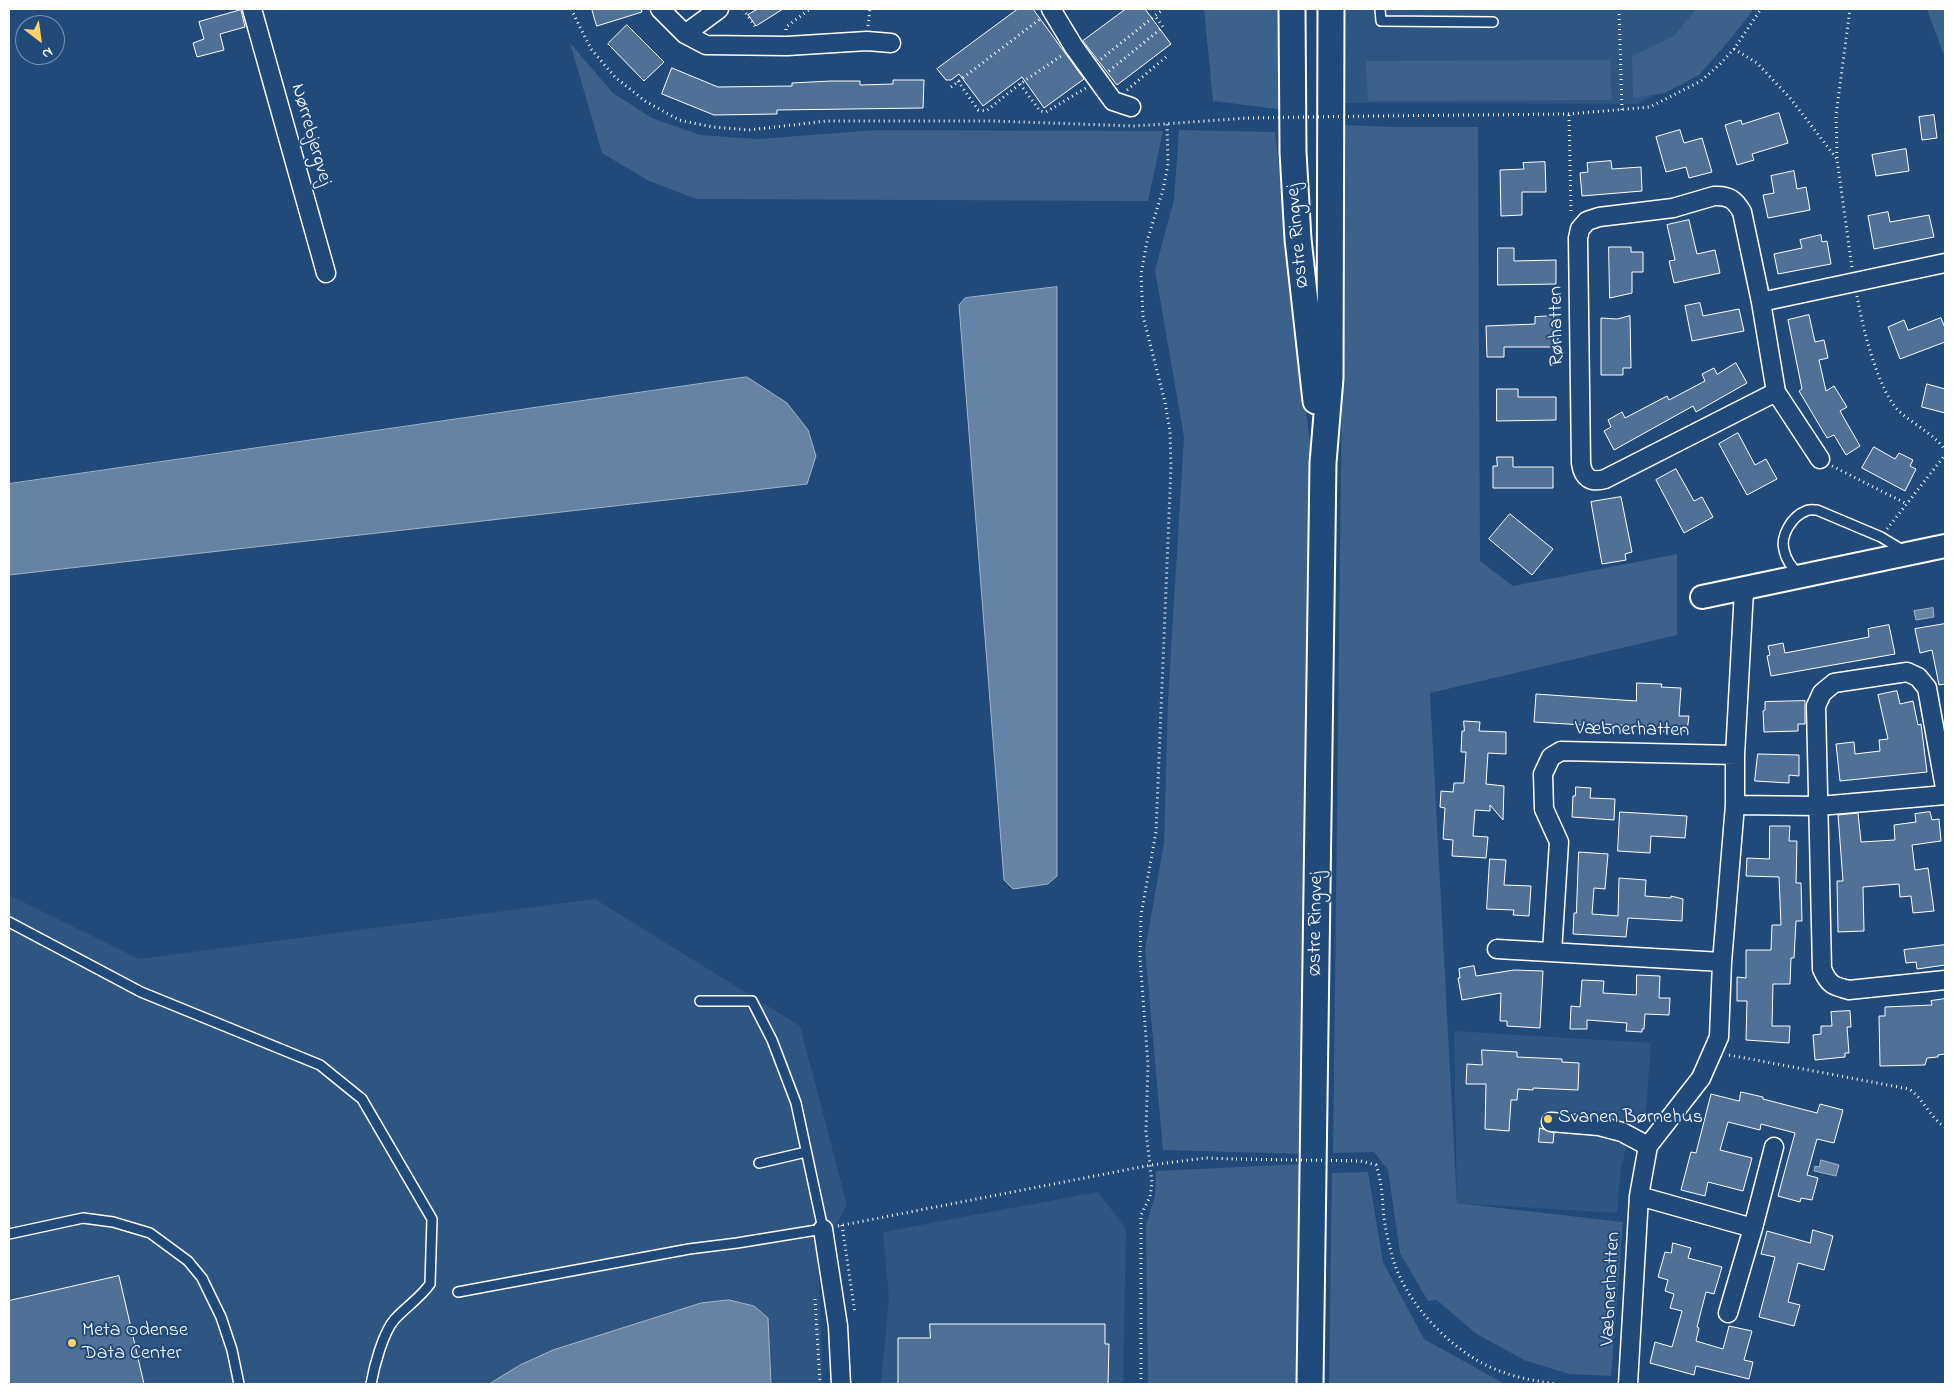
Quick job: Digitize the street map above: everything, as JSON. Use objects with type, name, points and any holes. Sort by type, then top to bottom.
[{"type":"main road","name":"Østre Ringvej","points":[[1292,9],[1293,152],[1298,240],[1323,463]]},
{"type":"main road","name":"Østre Ringvej","points":[[1310,1384],[1323,463],[1330,378],[1330,9]]},
{"type":"street","name":"Nørrebjergvej","points":[[252,9],[326,273]]},
{"type":"street","points":[[660,9],[685,34],[706,45],[787,46],[866,41],[891,42]]},
{"type":"street","points":[[685,34],[719,9]]},
{"type":"street","points":[[1051,10],[1074,47],[1113,101],[1131,107]]},
{"type":"street","points":[[1580,229],[1587,221],[1599,217],[1673,208],[1714,196],[1726,196],[1736,202],[1742,212],[1761,302],[1776,392],[1820,459]]},
{"type":"street","name":"Rørhatten","points":[[1580,229],[1578,238],[1581,463],[1583,474],[1586,477],[1594,480],[1605,478],[1776,392]]},
{"type":"street","points":[[1761,302],[1945,264]]},
{"type":"street","points":[[1702,597],[1744,590],[1945,546]]},
{"type":"street","name":"Væbnerhatten","points":[[1628,1384],[1639,1196],[1648,1146],[1700,1078],[1719,1038],[1722,962],[1735,805],[1735,755],[1744,590]]},
{"type":"street","points":[[1945,788],[1927,688],[1918,677],[1907,672],[1834,683],[1822,693],[1816,706],[1822,969],[1827,981],[1835,986],[1849,990],[1945,980]]},
{"type":"street","name":"Væbnerhatten","points":[[1552,952],[1559,842],[1544,809],[1543,774],[1551,757],[1561,751],[1735,755]]},
{"type":"street","points":[[1735,805],[1819,806],[1945,795]]},
{"type":"street","points":[[1497,949],[1722,962]]},
{"type":"street","points":[[1551,1122],[1599,1126],[1622,1132],[1648,1146]]},
{"type":"street","points":[[1728,1313],[1754,1228],[1774,1147]]},
{"type":"street","points":[[1639,1196],[1754,1228]]},
{"type":"street","points":[[823,1229],[838,1326],[841,1384]]},
{"type":"lane","points":[[1380,9],[1381,21],[1493,22]]},
{"type":"lane","points":[[1802,577],[1789,564],[1783,548],[1786,532],[1796,517],[1807,510],[1818,510],[1881,537],[1909,554]]},
{"type":"lane","points":[[9,922],[141,992],[320,1065],[362,1099],[432,1219],[430,1284],[393,1321],[375,1360],[371,1384]]},
{"type":"lane","points":[[458,1292],[689,1249],[823,1229],[796,1103],[772,1040],[752,1001],[700,1002]]},
{"type":"lane","points":[[759,1162],[806,1152]]},
{"type":"lane","points":[[9,1234],[83,1218],[113,1222],[150,1233],[188,1261],[202,1278],[222,1317],[232,1350],[239,1384]]},
{"type":"path","points":[[571,9],[591,49],[616,77],[645,100],[679,120],[713,127],[749,130],[826,122],[992,121],[1134,126],[1248,118],[1569,114],[1650,107],[1701,81],[1734,49],[1761,9]]},
{"type":"path","points":[[743,9],[768,45]]},
{"type":"path","points":[[787,46],[786,27],[810,9]]},
{"type":"path","points":[[1619,9],[1622,110]]},
{"type":"path","points":[[1850,9],[1836,115],[1837,159],[1861,320],[1884,388],[1898,410],[1938,439],[1945,450]]},
{"type":"path","points":[[951,87],[1051,10]]},
{"type":"path","points":[[1020,84],[1040,111],[1046,112],[1093,74],[1161,11]]},
{"type":"path","points":[[1093,74],[1163,27],[1155,16]]},
{"type":"path","points":[[958,82],[978,110],[986,111],[1020,84],[1074,47]]},
{"type":"path","points":[[1734,49],[1757,63],[1783,91],[1837,159]]},
{"type":"path","points":[[1113,101],[1166,56]]},
{"type":"path","points":[[1569,114],[1571,214],[1580,229]]},
{"type":"path","points":[[1141,1384],[1140,1230],[1141,1215],[1150,1197],[1152,1183],[1146,1131],[1148,1064],[1140,960],[1140,933],[1141,915],[1156,832],[1171,467],[1170,431],[1165,402],[1143,316],[1141,274],[1148,241],[1164,190],[1168,164],[1167,123]]},
{"type":"path","points":[[1881,537],[1905,503],[1945,455]]},
{"type":"path","points":[[1820,459],[1905,503]]},
{"type":"path","points":[[1714,1052],[1909,1089],[1918,1094],[1935,1118],[1945,1127]]},
{"type":"path","points":[[823,1229],[1151,1165],[1205,1158],[1376,1164],[1380,1175],[1385,1225],[1394,1261],[1410,1294],[1431,1323],[1458,1348],[1490,1367],[1524,1379],[1557,1384]]},
{"type":"shaded area","points":[[1204,9],[1280,9],[1285,110],[1213,101]]},
{"type":"shaded area","points":[[1342,9],[1751,9],[1694,74],[1637,104],[1340,103]]},
{"type":"shaded area","points":[[1696,9],[1754,9],[1699,75],[1665,93],[1633,98],[1632,56],[1674,36]]},
{"type":"shaded area","points":[[1927,9],[1945,9],[1945,52],[1943,53]]},
{"type":"shaded area","points":[[570,43],[613,93],[652,118],[700,135],[758,139],[877,130],[1163,131],[1148,201],[696,199],[649,181],[602,153]]},
{"type":"shaded area","points":[[1610,60],[1612,100],[1368,101],[1366,61]]},
{"type":"shaded area","points":[[1345,125],[1478,127],[1480,561],[1513,586],[1677,554],[1677,635],[1430,693],[1457,1203],[1623,1222],[1611,1376],[1569,1374],[1524,1360],[1475,1333],[1437,1300],[1428,1301],[1400,1253],[1388,1170],[1374,1152],[1333,1153]]},
{"type":"shaded area","points":[[1179,130],[1275,132],[1312,463],[1302,1154],[1163,1150],[1145,950],[1164,843],[1168,700],[1184,437],[1155,270],[1174,200]]},
{"type":"shaded area","points":[[1057,287],[1057,876],[1048,884],[1013,889],[1004,880],[959,305],[965,298]]},
{"type":"shaded area","points":[[747,377],[787,403],[808,430],[816,456],[807,484],[9,575],[9,484]]},
{"type":"shaded area","points":[[1933,608],[1934,617],[1916,620],[1914,611]]},
{"type":"shaded area","points":[[9,895],[139,959],[595,899],[800,1026],[847,1205],[818,1258],[823,1384],[9,1384]]},
{"type":"shaded area","name":"Svanen Børnehus","points":[[1454,1031],[1651,1043],[1646,1110],[1626,1149],[1621,1167],[1617,1213],[1457,1203]]},
{"type":"shaded area","points":[[1821,1160],[1839,1165],[1836,1176],[1814,1171],[1815,1166],[1819,1167]]},
{"type":"shaded area","points":[[1302,1164],[1297,1384],[1148,1384],[1146,1225],[1155,1196],[1156,1171]]},
{"type":"shaded area","points":[[1368,1172],[1383,1262],[1424,1339],[1505,1384],[1329,1384],[1332,1173]]},
{"type":"shaded area","points":[[1098,1192],[1126,1229],[1123,1384],[881,1384],[889,1298],[883,1232]]},
{"type":"shaded area","points":[[729,1300],[754,1306],[768,1318],[771,1384],[489,1384],[520,1365],[553,1350],[701,1303]]},
{"type":"building","points":[[592,9],[641,9],[642,12],[597,26]]},
{"type":"building","points":[[758,9],[783,9],[756,26],[748,15]]},
{"type":"building","points":[[1018,9],[1033,9],[1084,79],[1044,108],[1022,77],[983,106],[959,74],[951,80],[946,80],[937,69]]},
{"type":"building","points":[[1126,9],[1145,9],[1171,44],[1117,85],[1083,41]]},
{"type":"building","points":[[241,10],[245,27],[220,34],[224,50],[197,57],[193,43],[204,39],[199,22]]},
{"type":"building","points":[[627,25],[664,62],[644,81],[608,44]]},
{"type":"building","points":[[672,68],[718,87],[792,86],[792,83],[831,81],[860,81],[860,85],[893,84],[893,80],[924,80],[923,108],[777,110],[777,114],[714,115],[662,94]]},
{"type":"building","points":[[1779,113],[1788,143],[1752,154],[1754,160],[1737,165],[1725,125],[1741,120],[1742,124]]},
{"type":"building","points":[[1934,115],[1937,138],[1922,140],[1919,117]]},
{"type":"building","points":[[1680,130],[1684,143],[1702,138],[1712,172],[1689,178],[1686,167],[1666,172],[1656,137]]},
{"type":"building","points":[[1906,149],[1909,171],[1876,176],[1872,155]]},
{"type":"building","points":[[1611,161],[1612,169],[1641,167],[1642,191],[1582,196],[1580,173],[1588,172],[1587,163]]},
{"type":"building","points":[[1545,162],[1546,192],[1522,192],[1522,215],[1501,216],[1500,170],[1524,169],[1523,163]]},
{"type":"building","points":[[1794,171],[1797,189],[1806,187],[1810,210],[1768,218],[1763,195],[1774,193],[1771,176]]},
{"type":"building","points":[[1888,212],[1890,222],[1929,215],[1934,237],[1874,249],[1868,216]]},
{"type":"building","points":[[1689,220],[1697,254],[1715,250],[1720,273],[1674,283],[1669,261],[1675,260],[1667,225]]},
{"type":"building","points":[[1821,235],[1822,242],[1827,241],[1831,264],[1778,274],[1774,254],[1802,248],[1800,240]]},
{"type":"building","points":[[1609,247],[1631,247],[1631,252],[1643,252],[1643,272],[1632,272],[1632,293],[1610,298]]},
{"type":"building","points":[[1498,248],[1514,248],[1514,261],[1556,260],[1556,284],[1498,285]]},
{"type":"building","points":[[1700,303],[1703,316],[1739,309],[1744,331],[1692,341],[1685,306]]},
{"type":"building","points":[[1809,315],[1815,342],[1824,340],[1828,358],[1819,360],[1826,391],[1834,386],[1847,407],[1840,411],[1860,446],[1846,455],[1834,435],[1827,438],[1799,391],[1802,389],[1788,320]]},
{"type":"building","points":[[1558,316],[1558,347],[1504,347],[1504,357],[1487,357],[1486,326],[1535,324],[1535,317]]},
{"type":"building","points":[[1630,316],[1631,368],[1623,368],[1623,375],[1601,375],[1601,318],[1617,319]]},
{"type":"building","points":[[1941,318],[1945,328],[1945,342],[1900,359],[1888,327],[1904,320],[1908,330]]},
{"type":"building","points":[[1736,363],[1747,383],[1696,412],[1693,406],[1614,450],[1604,431],[1611,427],[1608,420],[1622,412],[1625,418],[1667,396],[1669,400],[1705,381],[1702,374],[1714,368],[1717,374]]},
{"type":"building","points":[[1927,384],[1945,389],[1945,413],[1922,407]]},
{"type":"building","points":[[1497,389],[1518,389],[1518,397],[1556,397],[1556,420],[1497,421]]},
{"type":"building","points":[[1738,433],[1755,465],[1766,459],[1777,479],[1747,495],[1719,444]]},
{"type":"building","points":[[1874,447],[1895,459],[1899,453],[1913,460],[1910,466],[1916,469],[1905,491],[1862,468]]},
{"type":"building","points":[[1497,457],[1513,457],[1513,467],[1553,467],[1553,488],[1493,488],[1493,466],[1497,466]]},
{"type":"building","points":[[1676,469],[1694,501],[1702,497],[1713,517],[1684,533],[1656,480]]},
{"type":"building","points":[[1621,497],[1632,552],[1625,554],[1626,560],[1602,564],[1591,502]]},
{"type":"building","points":[[1510,514],[1553,549],[1532,575],[1489,539]]},
{"type":"building","points":[[1945,624],[1945,684],[1939,685],[1932,650],[1920,653],[1915,629]]},
{"type":"building","points":[[1889,625],[1895,654],[1771,676],[1767,656],[1770,655],[1768,646],[1783,643],[1785,653],[1869,637],[1868,629]]},
{"type":"building","points":[[1637,683],[1662,684],[1661,687],[1681,688],[1679,716],[1689,716],[1687,731],[1678,731],[1678,733],[1656,731],[1657,727],[1534,722],[1536,694],[1636,701]]},
{"type":"building","points":[[1897,691],[1900,704],[1913,701],[1918,725],[1921,724],[1927,772],[1840,781],[1836,744],[1854,742],[1855,754],[1880,751],[1879,740],[1888,739],[1878,695]]},
{"type":"building","points":[[1805,701],[1805,724],[1798,724],[1798,731],[1764,732],[1763,711],[1765,710],[1765,702]]},
{"type":"building","points":[[1464,721],[1480,722],[1479,731],[1506,732],[1506,754],[1488,753],[1486,784],[1504,786],[1503,820],[1490,805],[1490,811],[1475,810],[1473,836],[1488,837],[1486,858],[1452,856],[1453,840],[1443,839],[1445,808],[1440,807],[1441,791],[1453,792],[1454,783],[1464,783],[1466,752],[1461,752]]},
{"type":"building","points":[[1758,754],[1799,755],[1799,776],[1789,775],[1789,783],[1755,781]]},
{"type":"building","points":[[1576,787],[1591,788],[1590,798],[1615,799],[1614,820],[1572,817],[1573,796],[1575,796]]},
{"type":"building","points":[[1620,812],[1687,816],[1685,838],[1651,836],[1650,853],[1618,851]]},
{"type":"building","points":[[1930,812],[1932,820],[1939,819],[1941,841],[1912,845],[1915,870],[1928,868],[1934,911],[1913,913],[1911,896],[1900,897],[1899,884],[1863,887],[1864,931],[1838,932],[1837,881],[1843,881],[1838,815],[1858,813],[1861,842],[1895,840],[1894,825],[1916,822],[1915,814]]},
{"type":"building","points":[[1770,826],[1790,826],[1789,841],[1797,841],[1796,883],[1801,883],[1802,921],[1796,921],[1794,958],[1791,958],[1790,984],[1773,984],[1772,1026],[1790,1026],[1789,1043],[1746,1040],[1747,1001],[1737,1001],[1737,977],[1746,978],[1746,950],[1771,950],[1772,925],[1781,925],[1779,877],[1746,876],[1747,858],[1769,859]]},
{"type":"building","points":[[1579,852],[1608,854],[1605,889],[1594,888],[1592,914],[1618,916],[1619,878],[1646,880],[1645,896],[1671,898],[1671,896],[1683,899],[1682,921],[1628,918],[1626,937],[1573,934]]},
{"type":"building","points":[[1490,859],[1506,860],[1504,885],[1531,886],[1529,916],[1513,915],[1514,910],[1487,909]]},
{"type":"building","points":[[1945,945],[1945,965],[1917,969],[1916,962],[1906,963],[1904,950]]},
{"type":"building","points":[[1474,966],[1476,976],[1514,970],[1543,971],[1540,1028],[1507,1026],[1507,1021],[1500,1021],[1501,993],[1462,1000],[1458,978],[1460,978],[1459,969]]},
{"type":"building","points":[[1637,975],[1660,976],[1659,998],[1670,998],[1669,1015],[1645,1014],[1642,1032],[1626,1031],[1627,1023],[1587,1020],[1587,1029],[1570,1029],[1571,1006],[1580,1007],[1582,980],[1604,981],[1603,993],[1636,995]]},
{"type":"building","points":[[1945,999],[1945,1054],[1927,1058],[1925,1065],[1880,1066],[1879,1016],[1885,1016],[1885,1007],[1932,1005],[1931,1001]]},
{"type":"building","points":[[1850,1011],[1851,1027],[1847,1027],[1849,1053],[1845,1053],[1845,1057],[1815,1060],[1813,1035],[1821,1034],[1821,1026],[1832,1026],[1831,1012]]},
{"type":"building","points":[[1482,1050],[1517,1052],[1517,1057],[1562,1059],[1562,1062],[1579,1063],[1578,1090],[1518,1089],[1517,1100],[1511,1100],[1509,1131],[1485,1129],[1486,1084],[1466,1084],[1467,1064],[1482,1065]]},
{"type":"building","points":[[1741,1092],[1817,1113],[1820,1104],[1843,1110],[1834,1143],[1817,1139],[1807,1175],[1818,1178],[1812,1200],[1801,1198],[1800,1202],[1778,1196],[1795,1133],[1761,1124],[1760,1130],[1728,1122],[1720,1150],[1752,1158],[1743,1191],[1708,1182],[1705,1196],[1681,1190],[1691,1152],[1696,1153],[1711,1094],[1739,1101]]},
{"type":"building","points":[[1540,1128],[1554,1133],[1553,1143],[1539,1142]]},
{"type":"building","points":[[1813,1230],[1833,1236],[1824,1270],[1798,1263],[1788,1302],[1800,1305],[1794,1326],[1759,1317],[1775,1257],[1761,1254],[1767,1231],[1810,1243]]},
{"type":"building","points":[[1673,1243],[1691,1248],[1688,1258],[1722,1267],[1714,1294],[1706,1292],[1697,1327],[1699,1328],[1696,1341],[1723,1349],[1729,1326],[1752,1331],[1744,1360],[1753,1362],[1749,1379],[1696,1366],[1694,1375],[1650,1363],[1655,1342],[1672,1347],[1682,1311],[1670,1308],[1674,1294],[1665,1291],[1668,1280],[1658,1277],[1665,1252],[1671,1253]]},
{"type":"building","name":"Meta Odense Data Center","points":[[119,1276],[144,1384],[9,1384],[9,1301]]},
{"type":"building","points":[[930,1324],[1105,1324],[1105,1344],[1109,1344],[1108,1384],[898,1384],[898,1338],[930,1338]]},
{"type":"place","name":"Svanen Børnehus","points":[[1548,1119]]},
{"type":"place","name":"Meta Odense Data Center","points":[[72,1343]]}]
